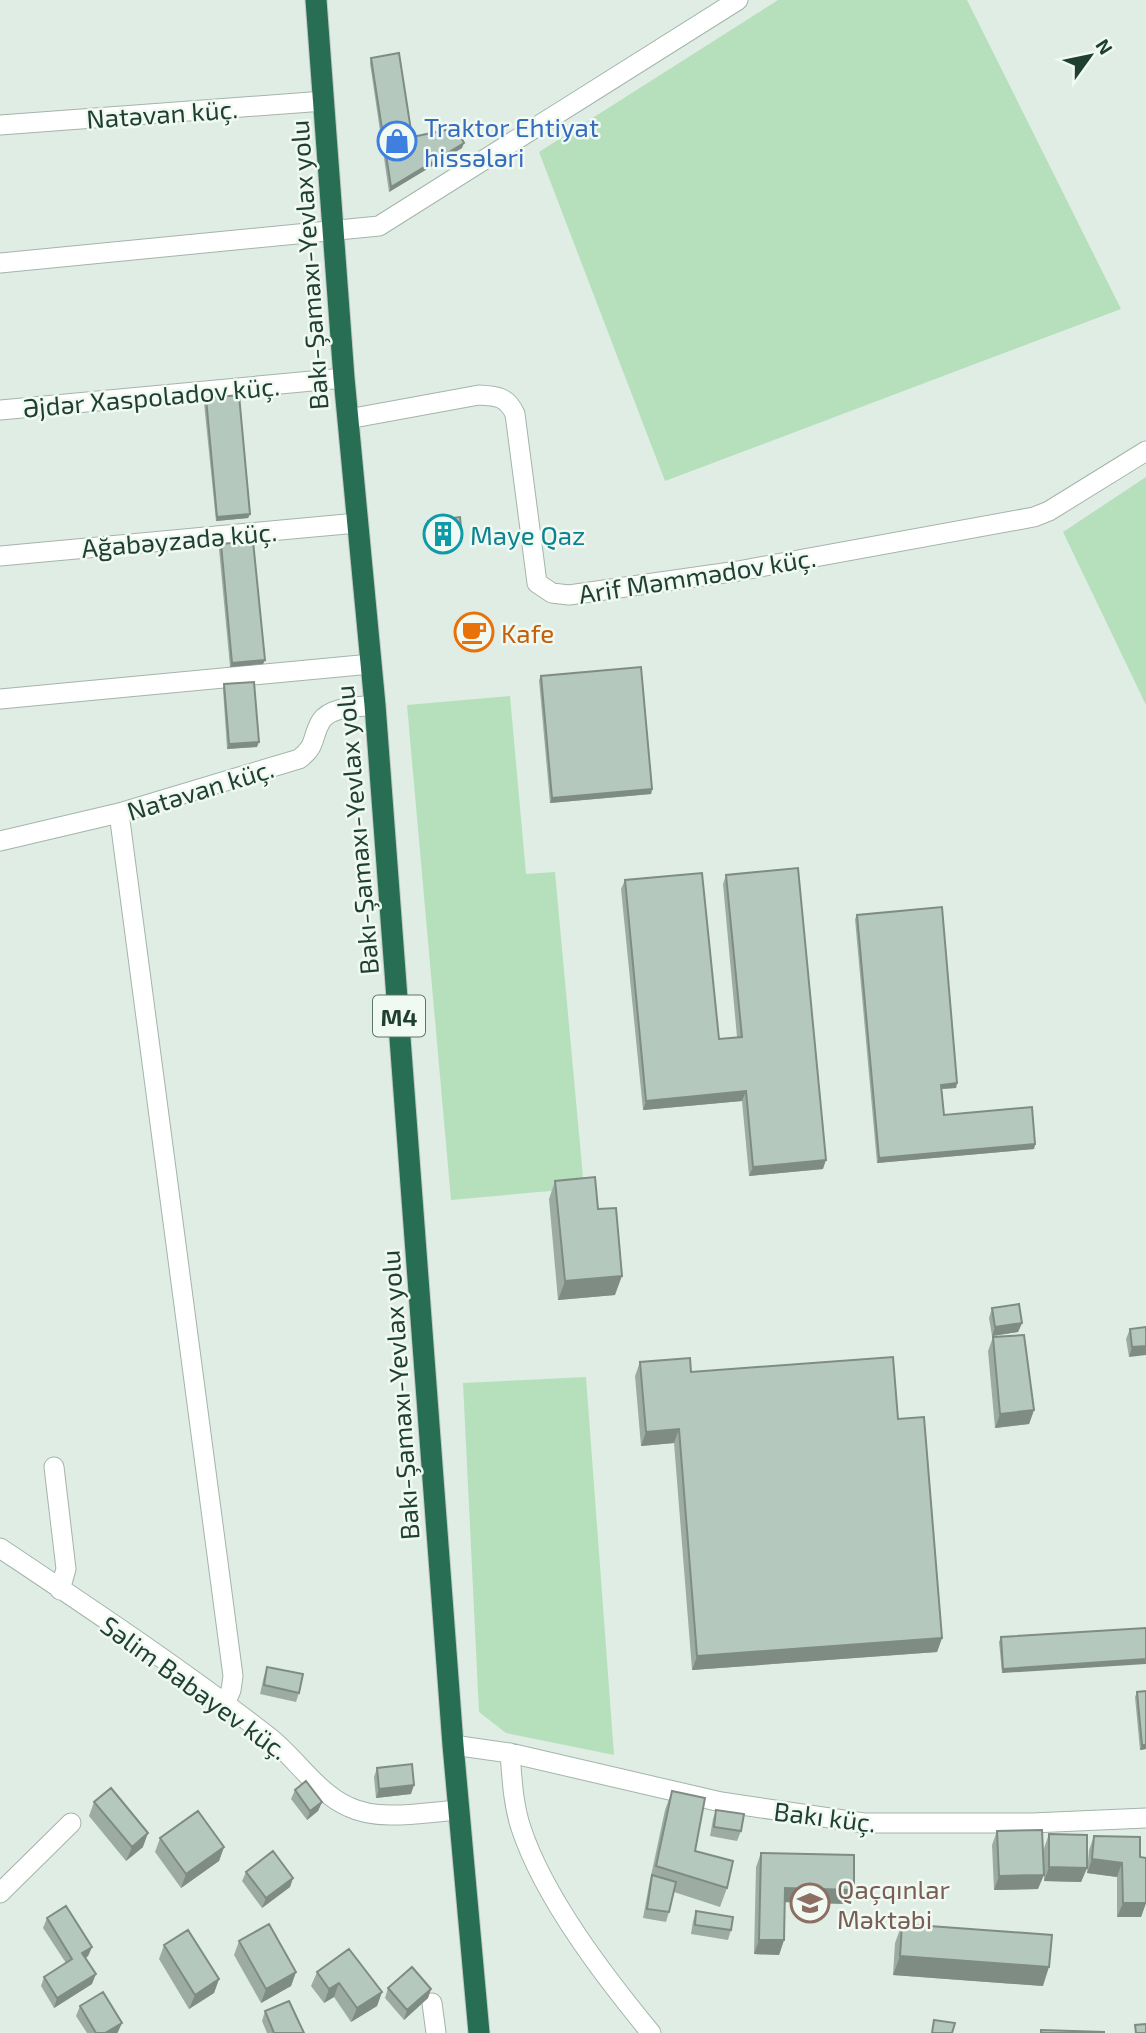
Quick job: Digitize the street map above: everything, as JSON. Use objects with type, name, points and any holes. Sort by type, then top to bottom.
[{"type":"highway","name":"Bakı-Şamaxı-Yevlax yolu","points":[[316,0],[344,378],[371,663],[453,1745],[479,2033]]},
{"type":"street","points":[[0,264],[379,226],[647,60],[738,0]]},
{"type":"street","name":"Natəvan küç.","points":[[0,125],[324,100]]},
{"type":"street","name":"Əjdər Xaspoladov küç.","points":[[0,410],[344,378]]},
{"type":"street","name":"Arif Məmmədov küç.","points":[[348,419],[480,395],[499,396],[510,402],[515,414],[537,583],[552,593],[569,595],[738,571],[1034,517],[1049,512],[1146,451]]},
{"type":"street","name":"Ağabəyzadə küç.","points":[[0,556],[357,523]]},
{"type":"street","points":[[0,699],[371,663]]},
{"type":"street","name":"Natəvan küç.","points":[[0,841],[119,813],[299,760],[311,750],[322,719],[338,710],[374,705]]},
{"type":"street","points":[[119,813],[233,1676],[225,1704]]},
{"type":"street","points":[[54,1467],[66,1569],[60,1590]]},
{"type":"street","name":"Səlim Babayev küç.","points":[[4,1558],[60,1590],[225,1704],[272,1740],[332,1797],[349,1807],[369,1814],[459,1810]]},
{"type":"street","name":"Bakı küç.","points":[[453,1745],[510,1753],[721,1802],[864,1823],[1032,1823],[1146,1818]]},
{"type":"street","points":[[510,1753],[513,1794],[521,1828],[541,1871],[605,1977],[651,2033]]},
{"type":"street","points":[[0,1894],[71,1824]]},
{"type":"street","points":[[432,2003],[436,2033]]},
{"type":"green space","points":[[778,0],[967,0],[1121,309],[665,481],[539,152]]},
{"type":"green space","points":[[1146,477],[1146,705],[1063,532]]},
{"type":"green space","points":[[510,696],[526,874],[555,872],[584,1188],[451,1200],[407,705]]},
{"type":"green space","points":[[586,1377],[614,1755],[506,1733],[479,1712],[463,1383]]},
{"type":"building","points":[[399,53],[412,137],[456,128],[464,143],[391,187],[371,58]]},
{"type":"building","points":[[239,395],[250,514],[217,517],[206,398]]},
{"type":"building","name":"Maye Qaz","points":[[460,517],[462,538],[430,541],[428,521]]},
{"type":"building","points":[[253,541],[265,660],[232,663],[221,544]]},
{"type":"building","points":[[641,667],[652,789],[552,798],[541,676]]},
{"type":"building","points":[[254,682],[259,742],[229,744],[224,684]]},
{"type":"building","points":[[798,868],[826,1160],[753,1167],[746,1091],[646,1101],[625,880],[702,873],[719,1039],[742,1037],[726,875]]},
{"type":"building","points":[[942,907],[957,1083],[941,1085],[944,1115],[1032,1107],[1035,1144],[879,1158],[857,915]]},
{"type":"building","points":[[595,1177],[598,1209],[616,1208],[622,1276],[565,1281],[555,1181]]},
{"type":"building","points":[[1019,1304],[1022,1323],[995,1327],[992,1308]]},
{"type":"building","points":[[1146,1327],[1146,1346],[1132,1347],[1130,1329]]},
{"type":"building","points":[[1024,1335],[1034,1410],[1000,1414],[993,1337]]},
{"type":"building","points":[[893,1357],[898,1419],[924,1417],[942,1638],[697,1656],[679,1429],[646,1432],[640,1362],[690,1358],[691,1372]]},
{"type":"building","points":[[1146,1628],[1146,1659],[1003,1669],[1001,1637]]},
{"type":"building","points":[[267,1667],[303,1674],[299,1693],[264,1685]]},
{"type":"building","points":[[1146,1691],[1146,1745],[1142,1745],[1137,1692]]},
{"type":"building","points":[[412,1764],[414,1785],[379,1789],[377,1768]]},
{"type":"building","points":[[306,1781],[322,1802],[310,1811],[295,1790]]},
{"type":"building","points":[[111,1788],[148,1833],[132,1847],[94,1802]]},
{"type":"building","points":[[672,1791],[705,1798],[695,1851],[733,1861],[727,1888],[656,1866]]},
{"type":"building","points":[[716,1810],[744,1814],[741,1831],[714,1827]]},
{"type":"building","points":[[198,1811],[224,1847],[186,1874],[160,1838]]},
{"type":"building","points":[[1042,1830],[1044,1875],[999,1876],[997,1831]]},
{"type":"building","points":[[1049,1834],[1087,1835],[1087,1868],[1049,1867]]},
{"type":"building","points":[[1094,1836],[1140,1837],[1140,1857],[1146,1858],[1146,1903],[1123,1903],[1122,1863],[1092,1859]]},
{"type":"building","points":[[273,1851],[293,1878],[266,1898],[246,1872]]},
{"type":"building","points":[[761,1853],[854,1855],[854,1890],[785,1888],[784,1940],[759,1940]]},
{"type":"building","points":[[652,1875],[676,1882],[669,1912],[647,1909]]},
{"type":"building","points":[[66,1906],[92,1947],[82,1953],[96,1974],[57,1998],[44,1977],[72,1959],[47,1918]]},
{"type":"building","points":[[696,1911],[733,1917],[731,1930],[695,1925]]},
{"type":"building","points":[[269,1924],[296,1972],[266,1989],[239,1941]]},
{"type":"building","points":[[902,1924],[1052,1935],[1049,1967],[900,1956]]},
{"type":"building","points":[[188,1930],[219,1979],[195,1995],[164,1945]]},
{"type":"building","points":[[349,1949],[382,1992],[357,2008],[339,1983],[329,1989],[317,1972]]},
{"type":"building","points":[[412,1967],[431,1989],[407,2010],[388,1988]]},
{"type":"building","points":[[103,1992],[122,2023],[105,2033],[96,2033],[80,2006]]},
{"type":"building","points":[[289,2001],[304,2033],[274,2033],[265,2011]]},
{"type":"building","points":[[934,2020],[955,2023],[952,2033],[932,2033]]},
{"type":"building","points":[[1146,2024],[1146,2033],[1136,2033],[1135,2025]]},
{"type":"building","points":[[1041,2030],[1104,2032],[1104,2033],[1041,2033]]},
{"type":"place","name":"Traktor Ehtiyat hissələri","points":[[397,141]]},
{"type":"place","name":"Maye Qaz","points":[[443,534]]},
{"type":"place","name":"Kafe","points":[[474,632]]},
{"type":"place","name":"Qaçqınlar Məktəbi","points":[[810,1903]]}]
